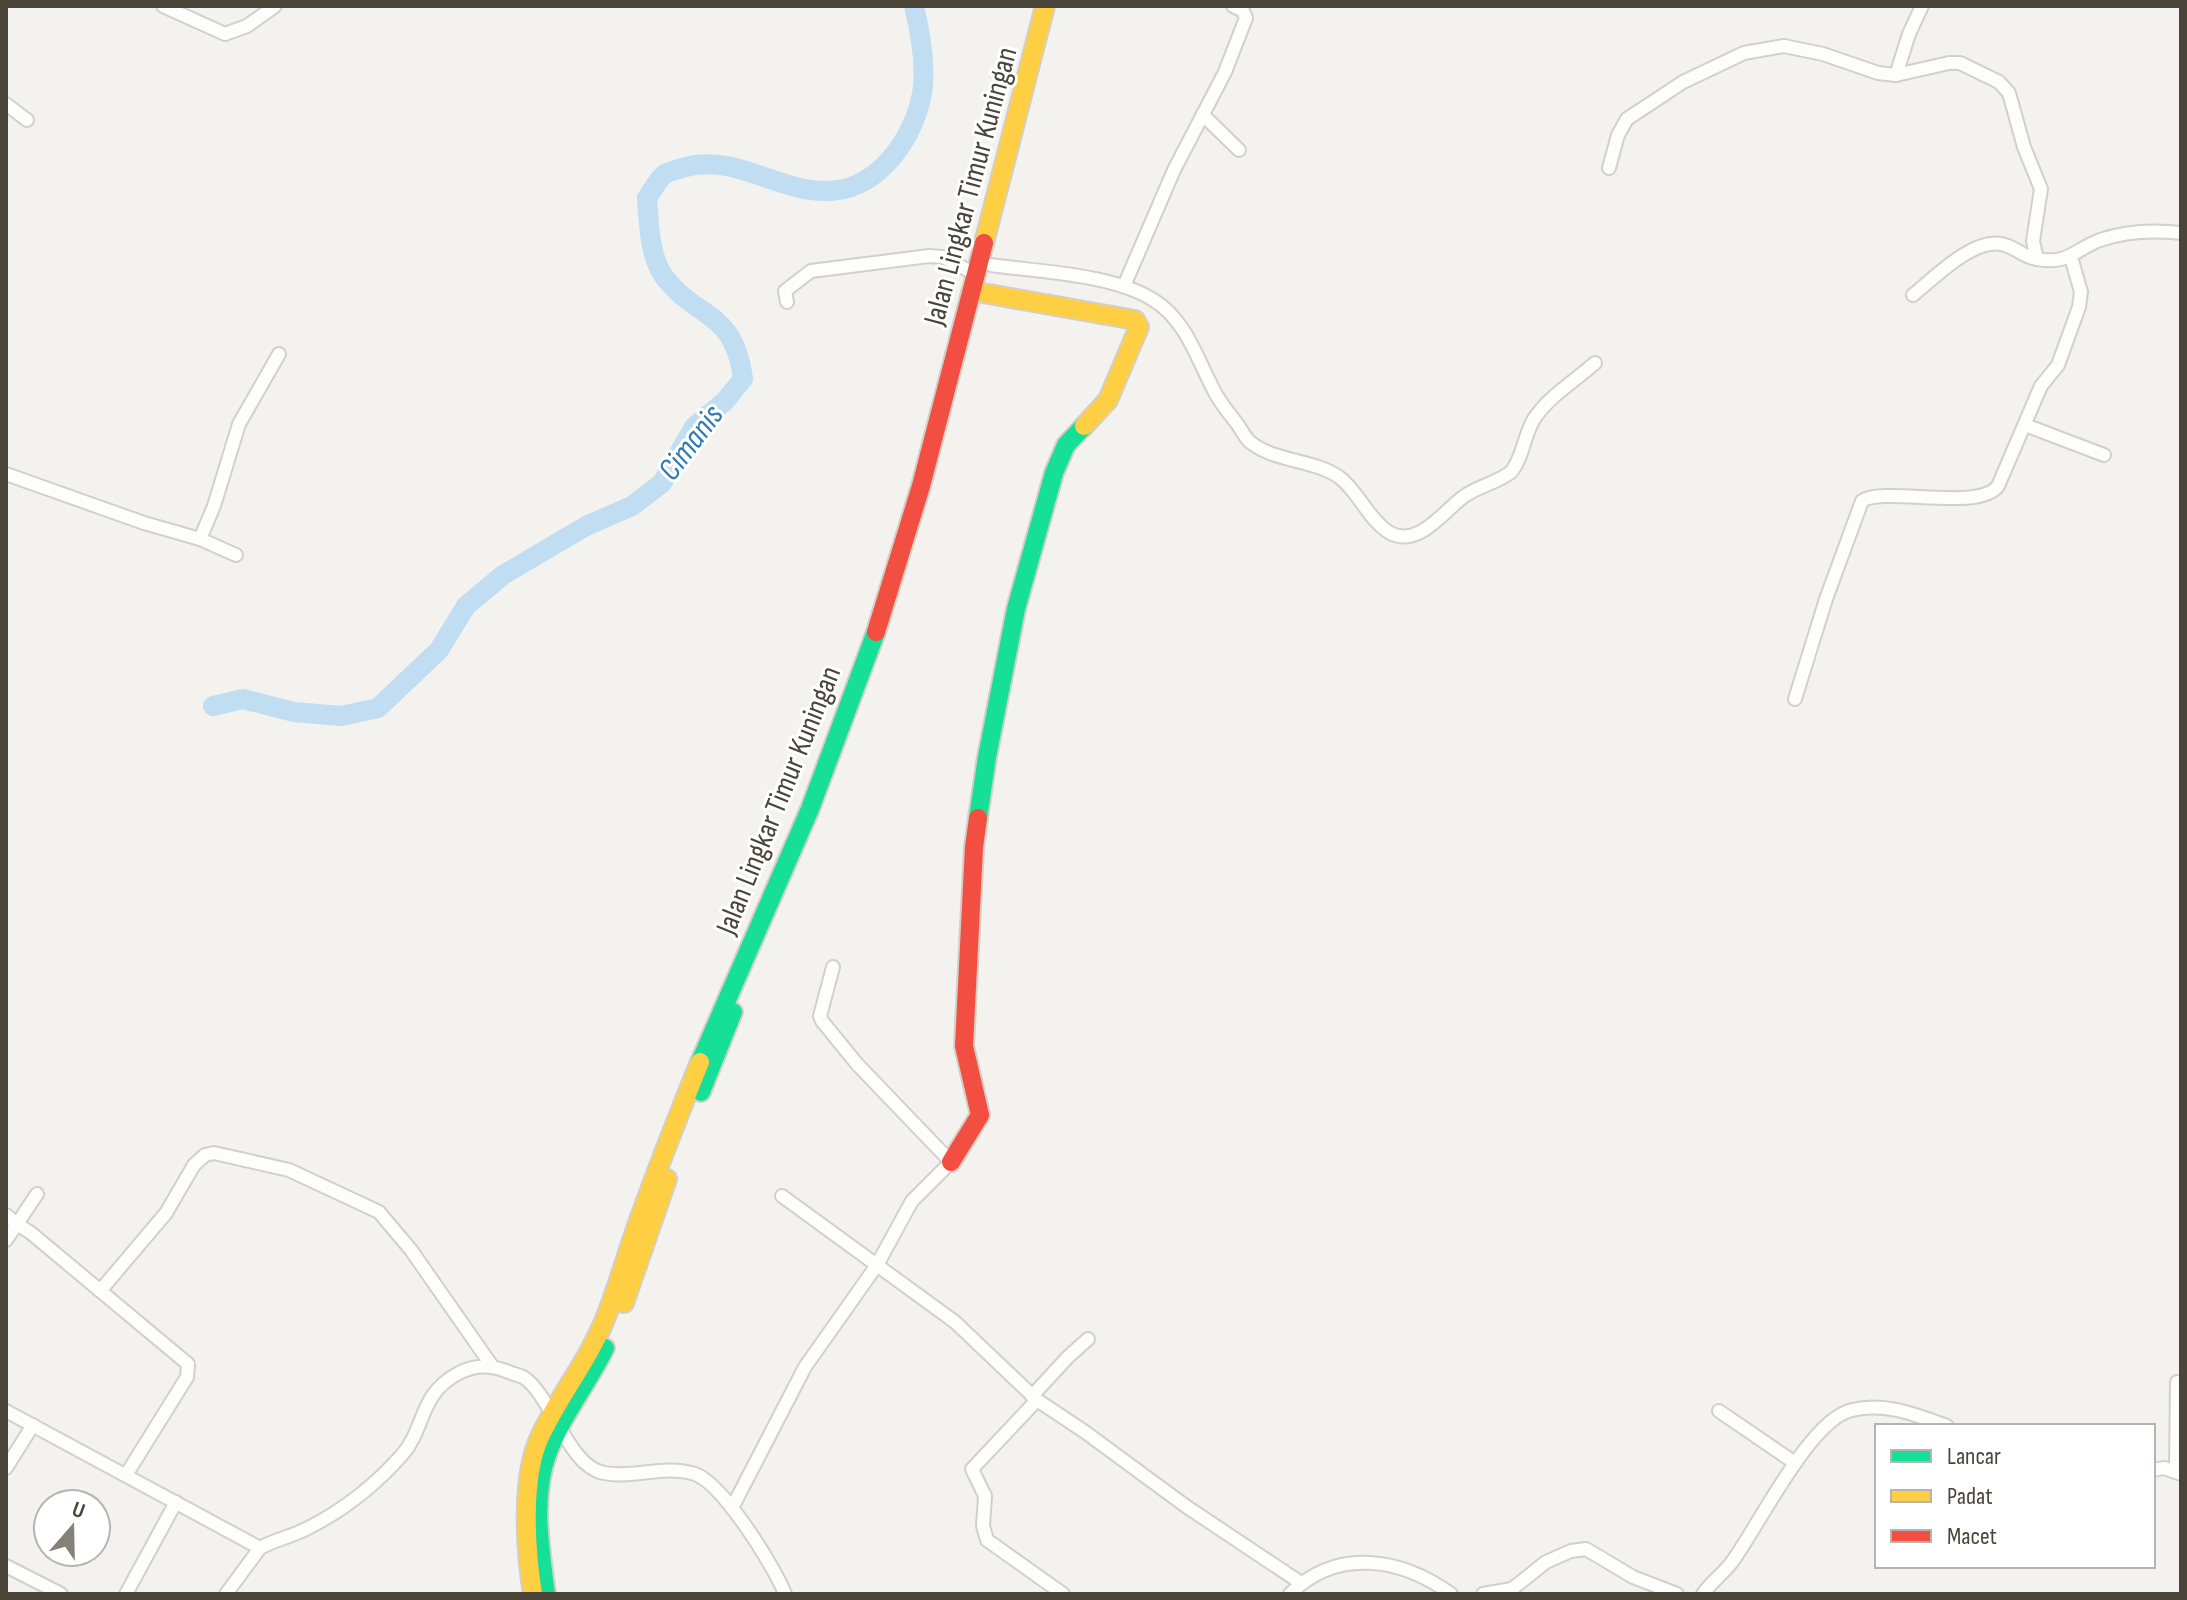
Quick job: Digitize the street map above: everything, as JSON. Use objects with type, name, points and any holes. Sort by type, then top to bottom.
[{"type":"main road","name":"Jalan Lingkar Timur Kuningan","points":[[533,1594],[528,1563],[527,1510],[539,1438],[556,1422],[594,1373],[619,1316],[673,1161],[739,996],[813,831],[862,704],[903,582],[983,293],[984,270],[1045,6]]},
{"type":"main road","name":"Jalan Lingkar Timur Kuningan","points":[[546,1594],[540,1481],[556,1422],[607,1315],[644,1206],[709,1038],[810,809],[872,644],[984,270],[1056,6]]},
{"type":"main road","points":[[951,1162],[980,1115],[964,1046],[974,847],[987,757],[1016,609],[1060,459],[1069,440],[1108,400],[1139,327],[1135,320],[983,293]]},
{"type":"street","points":[[163,6],[225,34],[247,26],[275,6]]},
{"type":"street","points":[[1124,286],[1174,170],[1225,72],[1246,18],[1243,11],[1233,6]]},
{"type":"street","points":[[1896,75],[1922,6]]},
{"type":"street","points":[[1609,168],[1618,135],[1627,119],[1683,82],[1744,53],[1784,46],[1823,54],[1878,73],[1896,75],[1960,63],[2005,87],[2015,110],[2024,147],[2041,189],[2033,241],[2037,259]]},
{"type":"street","points":[[6,104],[27,120]]},
{"type":"street","points":[[1203,115],[1239,150]]},
{"type":"street","points":[[1913,295],[1958,257],[1985,247],[2004,245],[2025,257],[2050,262],[2071,257],[2099,241],[2130,232],[2181,233]]},
{"type":"street","points":[[787,302],[785,291],[805,274],[817,270],[936,256],[984,270],[1124,286],[1158,302],[1177,323],[1218,397],[1249,441],[1342,479],[1375,520],[1388,531],[1408,537],[1425,529],[1461,498],[1511,472],[1539,412],[1595,363]]},
{"type":"street","points":[[1795,699],[1826,599],[1862,501],[1872,497],[1935,500],[1994,492],[2041,386],[2058,365],[2079,307],[2081,292],[2071,257]]},
{"type":"street","points":[[200,539],[214,506],[239,424],[279,354]]},
{"type":"street","points":[[2025,425],[2104,455]]},
{"type":"street","points":[[6,474],[144,523],[200,539],[236,555]]},
{"type":"street","points":[[732,1508],[805,1367],[877,1265],[912,1201],[951,1162],[857,1064],[822,1021],[821,1013],[833,967]]},
{"type":"street","points":[[100,1291],[166,1213],[194,1165],[205,1155],[214,1153],[289,1170],[379,1212],[411,1250],[492,1366]]},
{"type":"street","points":[[6,1240],[37,1194]]},
{"type":"street","points":[[782,1196],[955,1322],[1034,1398],[1187,1507],[1301,1583]]},
{"type":"street","points":[[6,1215],[188,1364],[189,1371],[126,1475]]},
{"type":"street","points":[[1063,1594],[987,1540],[983,1526],[985,1496],[972,1469],[1088,1339]]},
{"type":"street","points":[[226,1594],[260,1548],[309,1528],[353,1499],[403,1454],[429,1400],[442,1384],[461,1372],[492,1366],[525,1378],[584,1462],[598,1472],[615,1475],[656,1469],[696,1474],[721,1493],[785,1594]]},
{"type":"street","points":[[2155,1470],[2164,1468],[2178,1473],[2177,1382]]},
{"type":"street","points":[[1703,1594],[1730,1564],[1795,1463],[1827,1424],[1851,1410],[1893,1407],[1941,1424]]},
{"type":"street","points":[[6,1411],[260,1548]]},
{"type":"street","points":[[1719,1411],[1795,1463]]},
{"type":"street","points":[[6,1468],[33,1425]]},
{"type":"street","points":[[126,1594],[176,1502]]},
{"type":"street","points":[[1483,1594],[1512,1589],[1546,1562],[1571,1551],[1586,1549],[1633,1577],[1677,1594]]},
{"type":"street","points":[[1290,1594],[1301,1583],[1334,1565],[1365,1563],[1394,1565],[1419,1574],[1454,1594]]},
{"type":"street","points":[[6,1566],[61,1594]]},
{"type":"waterway","name":"Cimanis","points":[[213,706],[243,699],[294,712],[341,716],[378,708],[439,650],[466,606],[503,575],[586,526],[632,506],[662,483],[694,427],[725,401],[743,379],[732,340],[723,328],[678,292],[660,270],[651,240],[647,198],[665,174],[700,164],[736,168],[789,185],[825,191],[859,184],[873,175],[898,150],[920,103],[923,67],[914,6]]},
{"type":"traffic: fast","points":[[978,818],[1016,609],[1054,473],[1066,445],[1084,426]]},
{"type":"traffic: fast","points":[[700,1062],[810,809],[876,632]]},
{"type":"traffic: fast","points":[[701,1092],[733,1012]]},
{"type":"traffic: fast","points":[[546,1594],[538,1522],[543,1469],[560,1425],[605,1348]]},
{"type":"traffic: slow","points":[[984,243],[1045,6]]},
{"type":"traffic: slow","points":[[983,293],[1135,320],[1139,327],[1108,400],[1084,426]]},
{"type":"traffic: slow","points":[[533,1594],[527,1514],[534,1453],[548,1421],[600,1330],[700,1062]]},
{"type":"traffic: slow","points":[[624,1303],[667,1179]]},
{"type":"traffic: jam","points":[[876,632],[921,486],[984,243]]},
{"type":"traffic: jam","points":[[951,1162],[980,1115],[964,1046],[978,818]]}]
